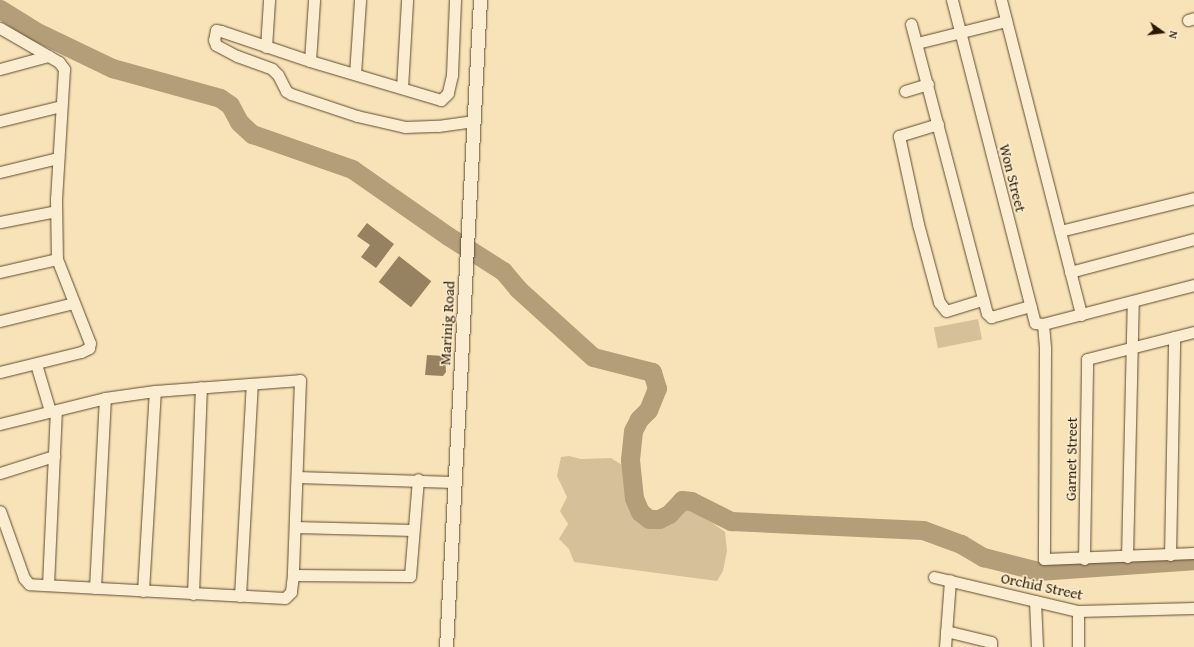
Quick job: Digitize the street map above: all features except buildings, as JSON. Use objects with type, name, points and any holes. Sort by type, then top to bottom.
[{"type":"street","points":[[266,47],[270,0]]},
{"type":"street","points":[[310,61],[314,0]]},
{"type":"street","points":[[355,74],[360,0]]},
{"type":"street","points":[[402,88],[407,0]]},
{"type":"street","points":[[455,0],[452,75],[448,93],[441,100],[310,61],[221,31],[216,30],[214,34],[216,45],[237,56],[272,69],[278,75],[286,90],[291,94],[357,116],[405,127],[438,126],[474,121]]},
{"type":"street","name":"Marinig Road","points":[[446,647],[480,0]]},
{"type":"street","name":"Won Street","points":[[952,0],[1030,306],[1035,323],[1043,324]]},
{"type":"street","points":[[1001,0],[1081,315]]},
{"type":"street","points":[[917,43],[1006,21]]},
{"type":"street","points":[[911,24],[928,84],[983,300],[991,317],[1030,306]]},
{"type":"street","points":[[0,28],[48,56],[64,69],[56,211],[57,259],[90,343],[89,348],[36,364],[0,372]]},
{"type":"street","points":[[0,69],[48,56]]},
{"type":"street","points":[[905,91],[928,84]]},
{"type":"street","points":[[0,121],[61,106]]},
{"type":"street","points":[[938,124],[899,136],[918,224],[939,302],[946,311],[983,300]]},
{"type":"street","points":[[0,172],[58,158]]},
{"type":"street","points":[[1060,231],[1194,198]]},
{"type":"street","points":[[0,222],[56,211]]},
{"type":"street","points":[[1070,272],[1194,239]]},
{"type":"street","points":[[0,272],[57,259]]},
{"type":"street","points":[[1194,285],[1043,324],[1045,349],[1044,559],[1084,559],[1194,553]]},
{"type":"street","points":[[1127,557],[1133,301]]},
{"type":"street","points":[[0,321],[74,303]]},
{"type":"street","points":[[1132,347],[1194,332]]},
{"type":"street","points":[[1170,555],[1174,337]]},
{"type":"street","name":"Garnet Street","points":[[1084,559],[1088,359],[1132,347]]},
{"type":"street","points":[[36,364],[53,411],[54,456],[48,585]]},
{"type":"street","points":[[0,424],[104,398],[155,391],[300,380],[293,575],[291,592],[285,598],[29,584],[24,578],[0,511]]},
{"type":"street","points":[[240,596],[252,384]]},
{"type":"street","points":[[193,594],[201,388]]},
{"type":"street","points":[[143,591],[155,391]]},
{"type":"street","points":[[95,588],[104,398]]},
{"type":"street","points":[[0,473],[54,456]]},
{"type":"street","points":[[297,477],[418,479],[454,482]]},
{"type":"street","points":[[293,575],[410,576],[418,479]]},
{"type":"street","points":[[295,527],[413,530]]},
{"type":"street","name":"Orchid Street","points":[[934,576],[1078,611],[1194,608]]},
{"type":"street","points":[[945,647],[950,580]]},
{"type":"street","points":[[1035,601],[1037,647]]},
{"type":"street","points":[[1078,611],[1078,647]]},
{"type":"street","points":[[946,631],[991,642],[991,647]]},
{"type":"shaded area","points":[[978,319],[982,340],[938,348],[934,328]]},
{"type":"shaded area","points":[[569,456],[581,459],[611,458],[622,465],[626,502],[636,517],[646,525],[663,527],[683,508],[689,506],[725,532],[727,551],[723,571],[717,581],[574,562],[569,549],[559,539],[568,524],[560,511],[567,497],[557,476],[561,457]]},
{"type":"waterway","points":[[0,9],[33,30],[112,68],[220,98],[230,105],[239,122],[252,134],[352,169],[448,236],[503,271],[518,289],[593,357],[652,372],[657,388],[648,410],[639,419],[633,431],[630,460],[634,498],[640,512],[649,519],[659,519],[669,514],[682,500],[691,501],[731,521],[923,530],[961,544],[983,557],[1038,571],[1194,560]]}]
